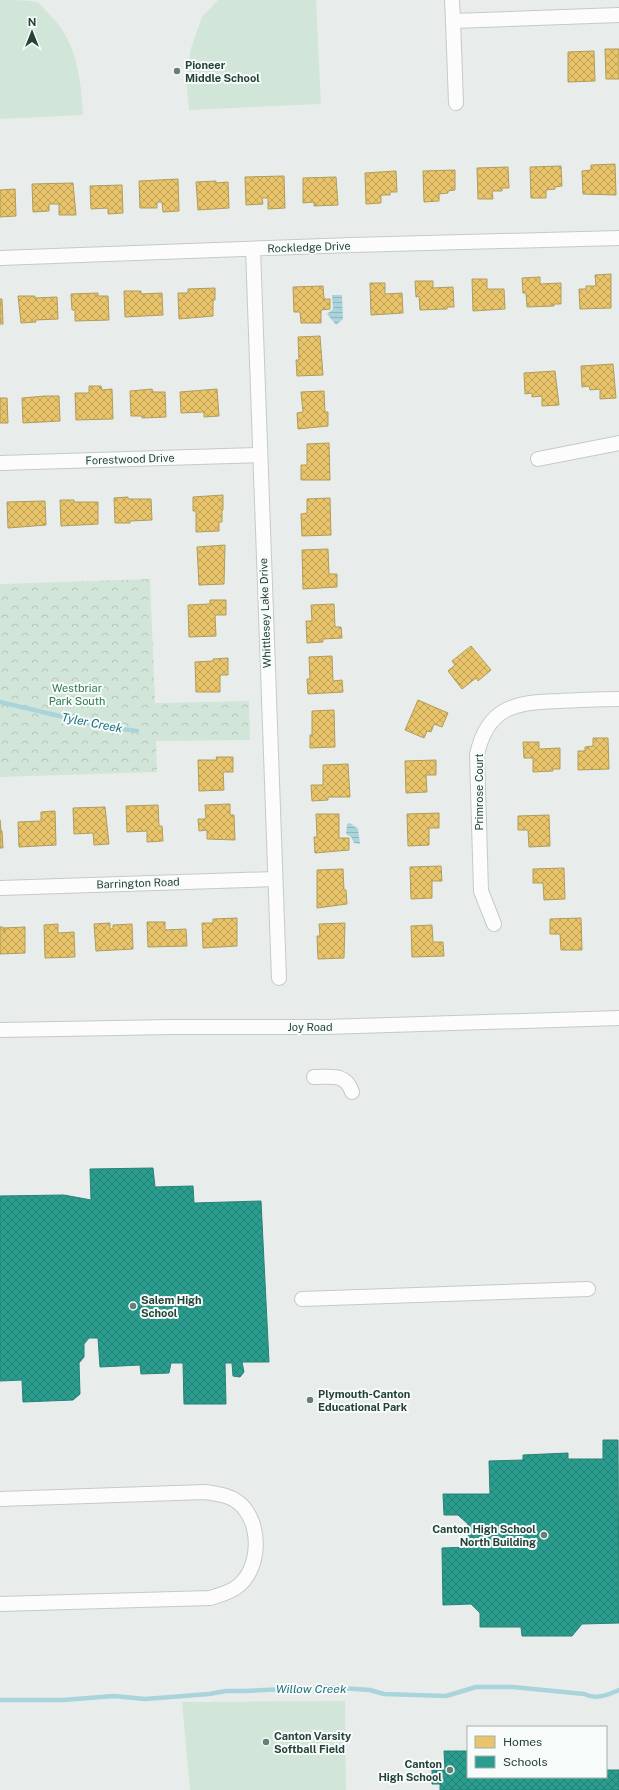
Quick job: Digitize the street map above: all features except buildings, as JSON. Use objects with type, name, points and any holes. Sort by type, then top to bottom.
[{"type":"street","points":[[452,0],[456,103]]},
{"type":"street","points":[[453,21],[619,15]]},
{"type":"street","name":"Rockledge Drive","points":[[0,258],[619,238]]},
{"type":"street","name":"Whittlesey Lake Drive","points":[[253,249],[279,978]]},
{"type":"street","points":[[538,459],[619,443]]},
{"type":"street","name":"Forestwood Drive","points":[[0,463],[260,455]]},
{"type":"street","name":"Primrose Court","points":[[494,924],[481,891],[477,755],[480,742],[485,731],[500,714],[523,703],[619,699]]},
{"type":"street","name":"Barrington Road","points":[[0,888],[275,879]]},
{"type":"street","name":"Joy Road","points":[[0,1030],[172,1027],[325,1027],[619,1018]]},
{"type":"street","points":[[314,1077],[342,1078],[349,1084],[352,1092]]},
{"type":"street","points":[[302,1299],[588,1289]]},
{"type":"street","points":[[0,1499],[205,1492],[225,1495],[239,1503],[246,1512],[255,1535],[256,1544],[250,1570],[243,1581],[228,1592],[210,1598],[0,1604]]},
{"type":"green space","points":[[0,0],[24,0],[37,2],[59,26],[72,49],[76,61],[81,88],[83,115],[0,119]]},
{"type":"green space","points":[[218,0],[316,0],[321,104],[189,110],[186,78],[191,48],[202,17]]},
{"type":"green space","name":"Westbriar Park South","points":[[150,579],[155,703],[249,701],[250,740],[156,741],[157,772],[0,777],[0,584]]},
{"type":"green space","name":"Canton Varsity Softball Field","points":[[345,1701],[346,1790],[190,1790],[182,1702]]},
{"type":"water","points":[[332,295],[342,295],[343,319],[336,325],[327,314],[333,309]]},
{"type":"water","points":[[350,823],[358,829],[360,844],[354,843],[351,837],[346,834],[347,824]]},
{"type":"waterway","name":"Tyler Creek","points":[[0,702],[102,726],[137,731]]},
{"type":"waterway","name":"Willow Creek","points":[[0,1700],[63,1700],[114,1696],[145,1699],[209,1694],[226,1691],[327,1687],[370,1690],[384,1694],[446,1696],[476,1687],[513,1687],[584,1694],[593,1697],[610,1694],[619,1690]]},
{"type":"place","name":"Pioneer Middle School","points":[[177,71]]},
{"type":"place","name":"Salem High School","points":[[133,1306]]},
{"type":"place","name":"Plymouth-Canton Educational Park","points":[[310,1400]]},
{"type":"place","name":"Canton High School North Building","points":[[544,1535]]},
{"type":"place","name":"Canton Varsity Softball Field","points":[[266,1742]]},
{"type":"place","name":"Canton High School","points":[[450,1770]]}]
